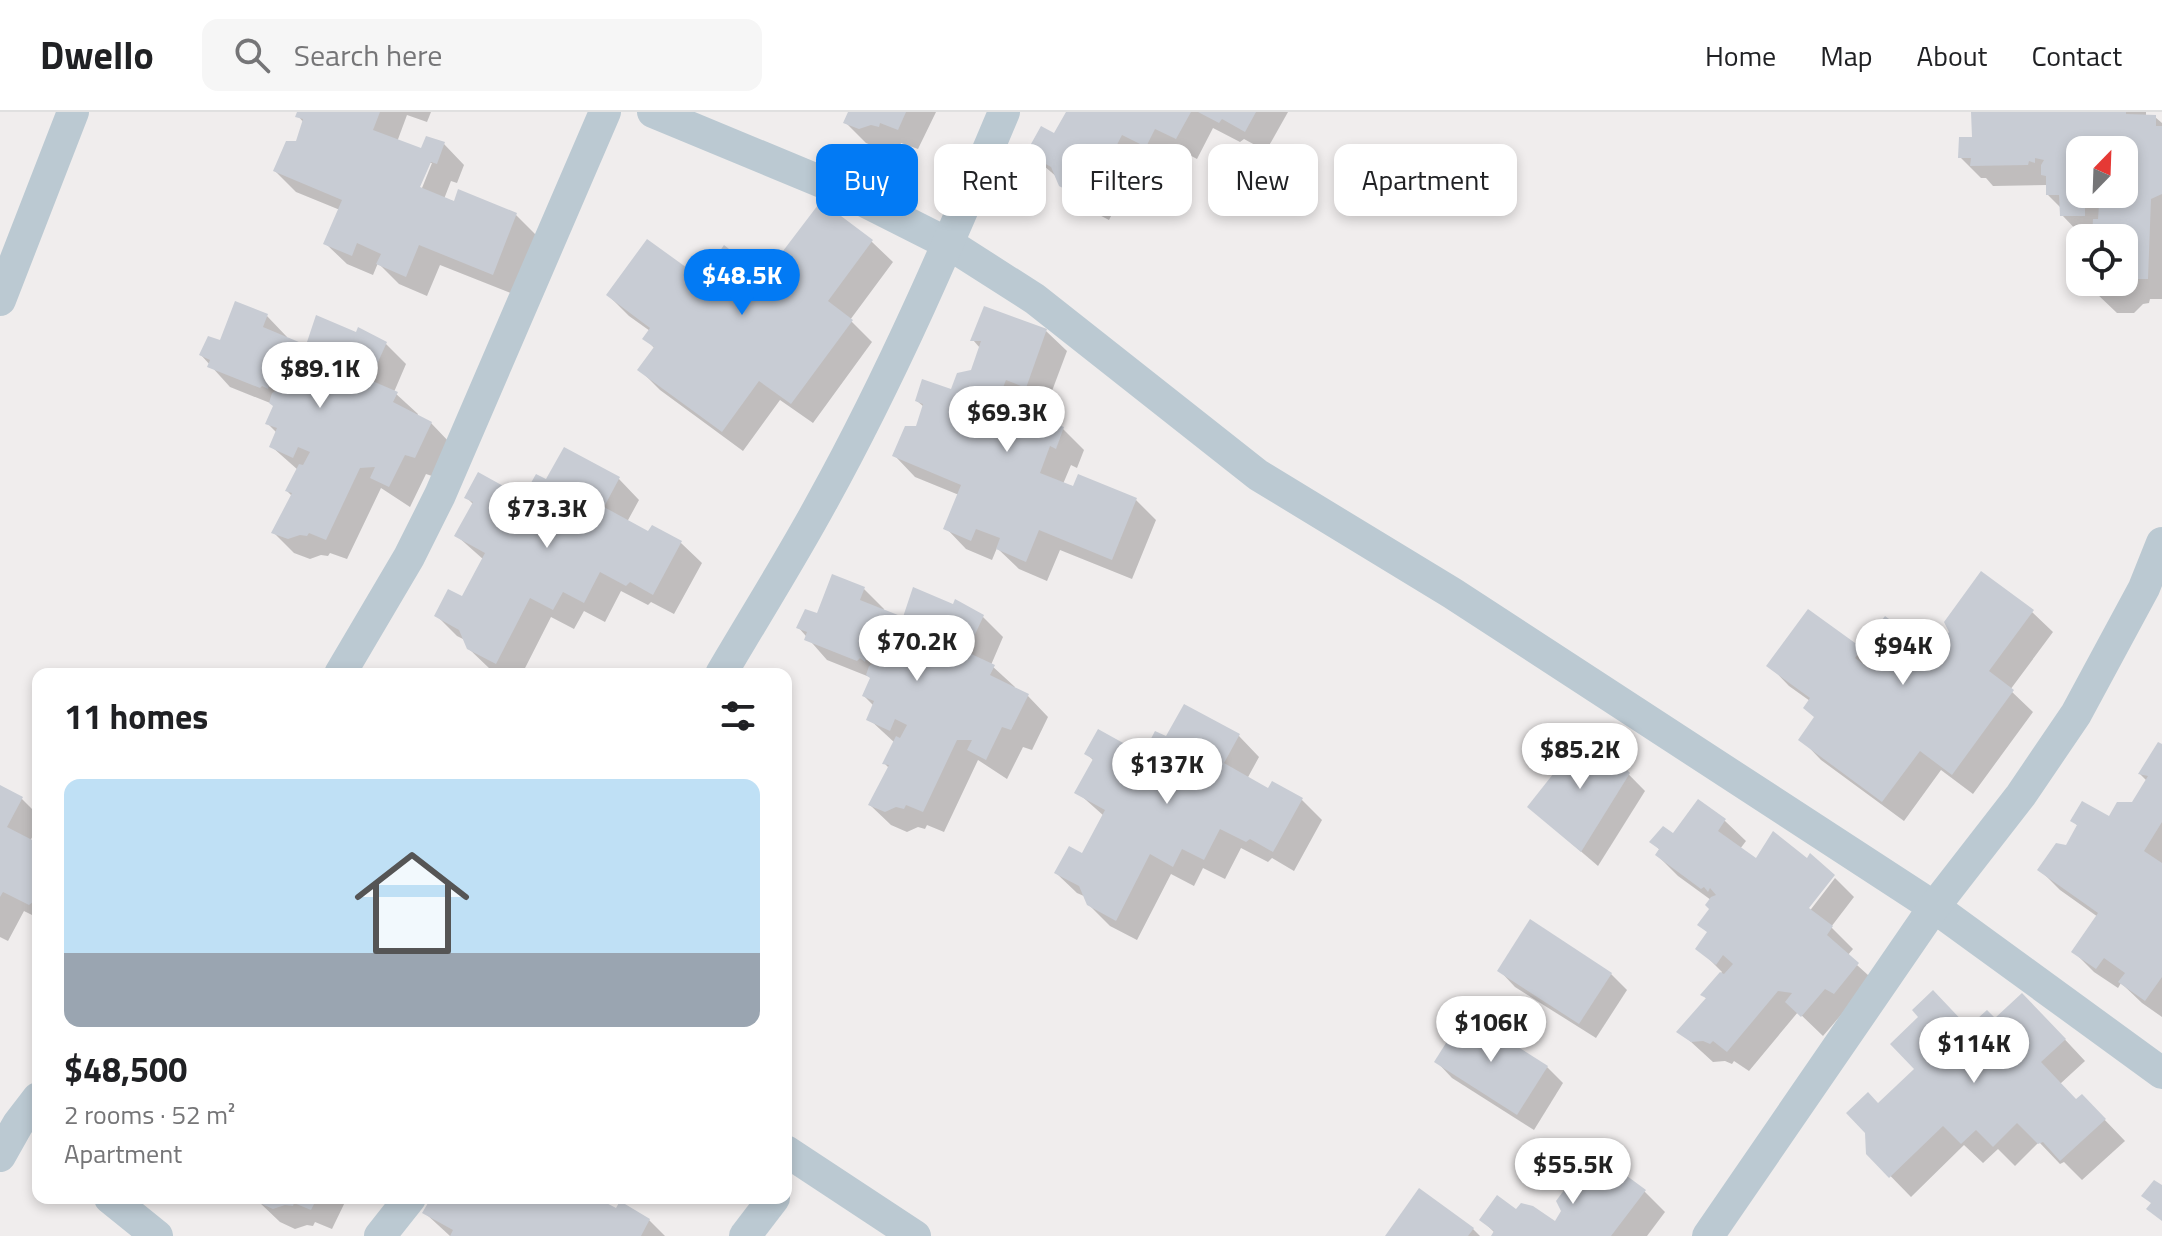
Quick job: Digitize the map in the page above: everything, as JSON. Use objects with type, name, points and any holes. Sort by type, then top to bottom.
[{"type":"street","points":[[0,300],[73,112]]},
{"type":"street","points":[[344,668],[409,557],[440,495],[605,112]]},
{"type":"street","points":[[653,112],[846,192],[949,244],[1035,299],[1258,475],[1452,593],[1934,907],[2162,1073]]},
{"type":"street","points":[[725,668],[823,500],[882,386],[949,244],[1004,112]]},
{"type":"street","points":[[1708,1236],[1934,907],[2021,795],[2076,714],[2144,588],[2162,543]]},
{"type":"street","points":[[0,1156],[28,1132]]},
{"type":"street","points":[[792,1166],[915,1236]]},
{"type":"street","points":[[117,1204],[157,1236]]},
{"type":"street","points":[[380,1236],[405,1204]]},
{"type":"street","points":[[745,1236],[769,1204]]},
{"type":"building","points":[[297,112],[380,112],[373,130],[421,148],[426,136],[445,142],[437,164],[431,162],[420,187],[454,201],[458,189],[517,213],[493,275],[419,245],[406,277],[376,264],[381,254],[357,243],[352,256],[323,244],[342,200],[273,171],[286,141],[296,141],[303,119],[295,117]]},
{"type":"building","points":[[848,112],[906,112],[898,130],[880,123],[879,127],[871,125],[859,129],[843,123]]},
{"type":"building","points":[[1066,112],[1191,112],[1176,139],[1155,129],[1148,144],[1140,144],[1122,135],[1117,144],[1062,144],[1062,188],[1051,167],[1046,164],[1046,144],[1031,144],[1041,126],[1054,133]]},
{"type":"building","points":[[1198,112],[1256,112],[1245,132],[1222,119],[1219,123]]},
{"type":"building","points":[[1971,112],[2126,112],[2156,115],[2156,126],[2162,126],[2162,194],[2151,199],[2148,279],[2138,279],[2138,224],[2093,224],[2093,219],[2098,219],[2099,208],[2138,208],[2138,136],[2066,136],[2066,208],[2085,208],[2085,216],[2060,216],[2059,195],[2046,195],[2046,176],[2041,175],[2044,160],[2035,158],[2035,163],[2029,161],[2028,165],[1970,166],[1971,158],[1958,158],[1959,137],[1972,137]]},
{"type":"building","points":[[816,208],[816,216],[841,216],[873,240],[828,301],[853,320],[791,404],[759,381],[722,432],[637,370],[654,347],[642,339],[650,328],[606,295],[647,239],[701,278],[694,288],[709,298],[722,281],[706,271],[724,245],[743,260],[748,253],[760,256],[782,271],[788,262],[783,251]]},
{"type":"building","points":[[235,301],[268,314],[263,327],[306,345],[316,315],[356,332],[358,327],[387,342],[370,380],[398,392],[393,402],[432,422],[415,458],[405,455],[389,487],[370,478],[375,467],[360,468],[326,540],[309,533],[288,539],[271,533],[292,493],[285,491],[299,464],[303,465],[310,452],[298,447],[293,458],[269,447],[277,428],[265,424],[273,406],[269,403],[272,393],[277,390],[269,385],[268,389],[260,388],[207,367],[210,360],[199,355],[208,336],[220,340]]},
{"type":"building","points":[[984,306],[1047,329],[1026,388],[1006,380],[992,415],[1040,433],[1046,420],[1064,427],[1056,449],[1050,446],[1040,473],[1073,486],[1078,474],[1137,498],[1112,560],[1039,530],[1026,562],[996,549],[1000,538],[976,529],[971,541],[943,529],[961,485],[892,456],[905,426],[916,426],[923,404],[915,401],[922,379],[951,389],[957,373],[971,370],[981,341],[970,341]]},
{"type":"building","points":[[564,447],[620,477],[604,507],[648,531],[652,525],[682,541],[653,595],[630,582],[626,586],[600,572],[584,603],[563,592],[553,610],[530,598],[496,664],[467,649],[459,630],[434,616],[448,589],[462,596],[485,553],[454,536],[473,502],[464,498],[478,472],[523,497],[536,474],[546,479]]},
{"type":"building","points":[[1981,571],[2034,610],[1989,671],[2014,690],[1952,775],[1920,751],[1882,802],[1798,740],[1814,717],[1803,708],[1810,698],[1766,666],[1808,609],[1862,648],[1855,658],[1870,669],[1882,651],[1867,640],[1885,616],[1904,630],[1908,623],[1921,627],[1942,641],[1949,632],[1944,622]]},
{"type":"building","points":[[832,574],[865,587],[860,600],[903,617],[913,587],[953,604],[955,599],[984,615],[967,652],[995,665],[990,675],[1029,694],[1011,730],[1002,727],[986,760],[967,750],[972,740],[957,740],[923,812],[906,805],[904,809],[896,807],[885,812],[868,805],[889,765],[882,764],[896,736],[900,738],[907,725],[895,719],[890,731],[866,720],[874,701],[862,696],[870,678],[866,675],[869,666],[874,663],[866,658],[865,662],[860,658],[857,661],[804,640],[807,632],[796,628],[805,609],[817,613]]},
{"type":"building","points":[[1184,704],[1240,734],[1224,763],[1268,788],[1272,781],[1303,798],[1273,852],[1250,839],[1246,842],[1220,829],[1204,860],[1182,849],[1173,867],[1150,854],[1116,921],[1087,905],[1079,886],[1054,873],[1069,846],[1082,853],[1105,810],[1074,793],[1093,759],[1084,754],[1098,729],[1143,754],[1155,731],[1166,736]]},
{"type":"building","points":[[1588,730],[1630,773],[1581,852],[1527,807]]},
{"type":"building","points":[[2158,742],[2162,744],[2162,822],[2144,851],[2162,863],[2162,977],[2145,1001],[2118,982],[2125,973],[2104,958],[2096,969],[2071,952],[2098,913],[2037,870],[2056,843],[2066,845],[2077,825],[2070,821],[2082,801],[2109,816],[2117,802],[2132,802],[2148,776],[2138,774]]},
{"type":"building","points":[[0,785],[23,797],[7,827],[32,840],[32,903],[29,905],[3,892],[0,897]]},
{"type":"building","points":[[1698,799],[1726,819],[1718,831],[1756,858],[1773,831],[1807,858],[1810,853],[1835,875],[1809,908],[1833,926],[1827,935],[1859,963],[1834,994],[1825,989],[1801,1017],[1785,1002],[1792,993],[1778,991],[1727,1052],[1713,1041],[1710,1044],[1691,1042],[1676,1032],[1706,998],[1700,995],[1720,972],[1724,974],[1733,964],[1723,955],[1716,965],[1695,949],[1707,932],[1697,925],[1709,909],[1705,905],[1716,895],[1710,888],[1708,892],[1704,887],[1701,889],[1655,855],[1659,849],[1649,842],[1663,826],[1673,833]]},
{"type":"building","points":[[1530,919],[1612,973],[1579,1024],[1497,971]]},
{"type":"building","points":[[1933,990],[1968,1027],[1987,1010],[1995,1018],[2022,993],[2066,1039],[2041,1062],[2076,1099],[2082,1094],[2106,1119],[2060,1161],[2043,1142],[2038,1144],[2017,1123],[1993,1147],[1976,1130],[1961,1144],[1943,1126],[1889,1178],[1866,1154],[1865,1133],[1846,1113],[1868,1092],[1878,1103],[1914,1069],[1890,1044],[1918,1017],[1912,1010]]},
{"type":"building","points":[[1465,1013],[1548,1066],[1517,1115],[1434,1062]]},
{"type":"building","points":[[1593,1151],[1646,1190],[1611,1236],[1491,1236],[1494,1231],[1479,1220],[1497,1195],[1516,1209],[1521,1203],[1533,1206],[1555,1221],[1561,1211],[1556,1201]]},
{"type":"building","points":[[2154,1180],[2162,1185],[2162,1221],[2146,1209],[2151,1203],[2141,1196]]},
{"type":"building","points":[[1419,1188],[1474,1228],[1468,1236],[1385,1236]]},
{"type":"building","points":[[262,1204],[294,1204],[293,1206],[273,1209]]},
{"type":"building","points":[[296,1204],[314,1204],[311,1210]]},
{"type":"building","points":[[427,1204],[608,1204],[616,1208],[618,1204],[625,1204],[650,1219],[641,1236],[450,1236],[453,1230],[422,1213]]}]
